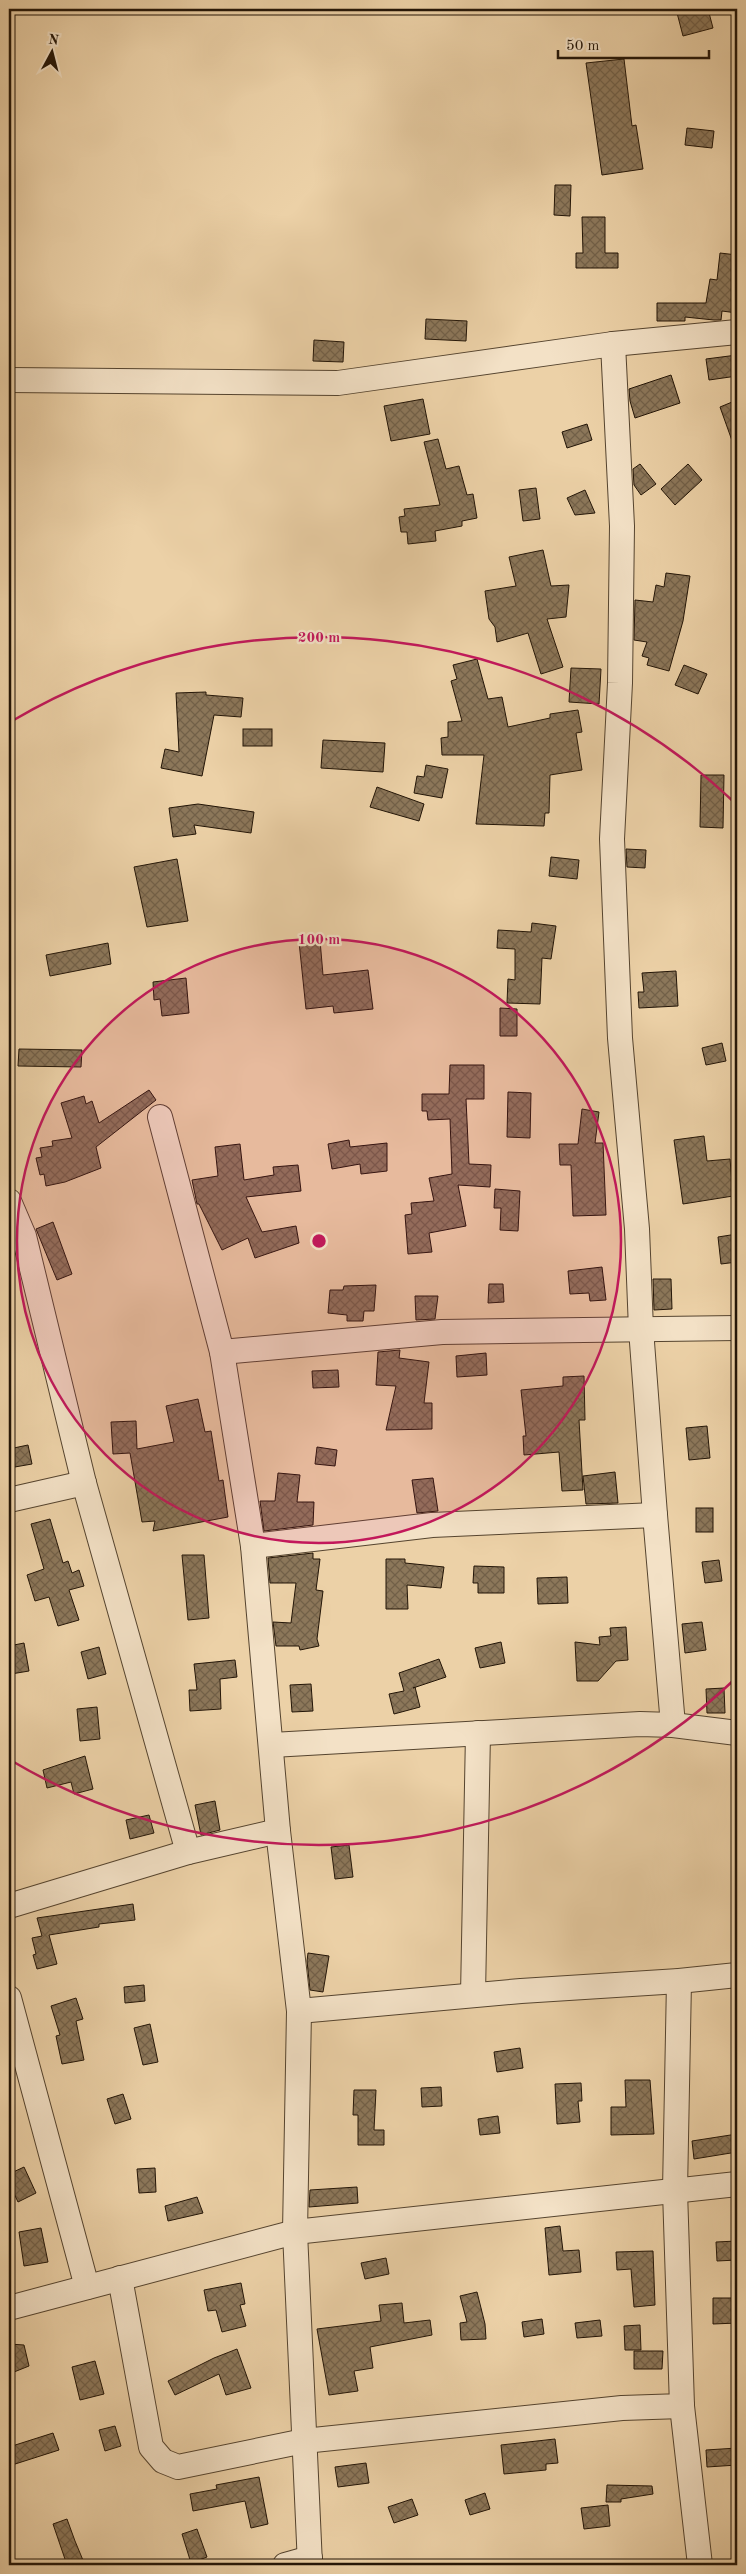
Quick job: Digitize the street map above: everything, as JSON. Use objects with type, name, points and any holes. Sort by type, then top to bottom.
[{"type":"street","points":[[9,380],[338,383],[613,344],[737,332]]},
{"type":"street","points":[[613,344],[622,526],[620,683],[612,839],[620,1038],[637,1229],[641,1329],[673,1725]]},
{"type":"street","points":[[160,1117],[222,1352],[253,1546],[272,1745],[278,1831],[298,2011],[295,2232],[310,2562],[285,2565]]},
{"type":"street","points":[[9,1201],[24,1236],[84,1483],[188,1852]]},
{"type":"street","points":[[222,1352],[442,1332],[737,1328]]},
{"type":"street","points":[[9,1500],[84,1483]]},
{"type":"street","points":[[253,1546],[432,1525],[655,1514]]},
{"type":"street","points":[[272,1745],[640,1724],[673,1725],[737,1733]]},
{"type":"street","points":[[473,1995],[478,1733]]},
{"type":"street","points":[[9,1906],[188,1852],[278,1831]]},
{"type":"street","points":[[298,2011],[473,1995],[679,1982],[737,1975]]},
{"type":"street","points":[[679,1982],[675,2191],[682,2406],[700,2565]]},
{"type":"street","points":[[9,1998],[88,2287]]},
{"type":"street","points":[[9,2308],[295,2232],[737,2184]]},
{"type":"street","points":[[120,2278],[152,2447],[163,2461],[178,2467],[304,2441],[622,2408],[682,2406]]},
{"type":"building","points":[[676,9],[708,9],[713,28],[683,36]]},
{"type":"building","points":[[624,59],[632,126],[636,125],[643,169],[602,175],[586,63]]},
{"type":"building","points":[[687,128],[714,131],[712,148],[685,145]]},
{"type":"building","points":[[555,185],[571,185],[570,216],[554,215]]},
{"type":"building","points":[[582,217],[605,217],[605,253],[618,253],[618,268],[576,268],[576,253],[583,253]]},
{"type":"building","points":[[720,253],[737,255],[737,313],[722,311],[721,320],[685,317],[685,321],[657,321],[657,303],[706,303],[710,279],[717,280]]},
{"type":"building","points":[[426,319],[467,321],[466,341],[425,339]]},
{"type":"building","points":[[314,340],[344,342],[343,362],[313,361]]},
{"type":"building","points":[[737,355],[737,376],[709,380],[706,359]]},
{"type":"building","points":[[671,375],[680,403],[635,418],[629,389]]},
{"type":"building","points":[[423,399],[430,434],[391,441],[384,406]]},
{"type":"building","points":[[737,400],[737,449],[735,449],[720,407]]},
{"type":"building","points":[[587,424],[592,440],[567,448],[562,432]]},
{"type":"building","points":[[438,439],[446,469],[459,466],[467,495],[473,494],[477,518],[462,521],[462,526],[435,531],[436,541],[408,544],[407,532],[401,532],[399,517],[405,516],[404,509],[440,505],[424,442]]},
{"type":"building","points":[[640,464],[656,484],[641,495],[634,485],[633,469]]},
{"type":"building","points":[[688,464],[702,480],[675,505],[661,489]]},
{"type":"building","points":[[536,488],[540,519],[523,521],[519,490]]},
{"type":"building","points":[[585,490],[595,513],[575,515],[567,498]]},
{"type":"building","points":[[543,550],[551,586],[569,585],[566,617],[547,619],[563,667],[541,674],[528,633],[497,642],[495,627],[489,619],[485,591],[516,586],[509,557]]},
{"type":"building","points":[[666,573],[690,576],[683,621],[669,671],[647,665],[649,658],[642,656],[647,642],[634,640],[635,600],[653,602],[656,585],[664,587]]},
{"type":"building","points":[[477,659],[488,699],[502,697],[508,727],[550,718],[550,714],[578,710],[582,732],[576,733],[582,770],[550,775],[549,813],[545,813],[544,826],[476,824],[484,755],[442,755],[441,738],[448,737],[448,722],[462,721],[451,681],[457,679],[453,665]]},
{"type":"building","points":[[684,665],[707,674],[698,694],[675,685]]},
{"type":"building","points":[[571,668],[601,669],[599,704],[569,702]]},
{"type":"building","points":[[206,692],[206,695],[243,698],[241,717],[214,715],[202,776],[161,768],[165,749],[179,752],[176,693]]},
{"type":"building","points":[[243,729],[272,729],[272,746],[243,746]]},
{"type":"building","points":[[323,740],[385,743],[383,772],[321,768]]},
{"type":"building","points":[[426,765],[448,769],[442,798],[414,793],[417,776],[424,777]]},
{"type":"building","points":[[701,775],[724,775],[723,828],[700,827]]},
{"type":"building","points":[[377,787],[424,804],[419,821],[370,807]]},
{"type":"building","points":[[198,804],[254,812],[251,833],[194,825],[196,834],[173,837],[169,808]]},
{"type":"building","points":[[626,849],[646,850],[645,868],[627,867]]},
{"type":"building","points":[[551,857],[579,860],[577,879],[549,876]]},
{"type":"building","points":[[177,859],[188,921],[147,927],[134,867]]},
{"type":"building","points":[[532,923],[556,926],[551,959],[542,958],[540,1004],[507,1003],[508,979],[515,980],[515,949],[497,948],[498,930],[531,932]]},
{"type":"building","points":[[320,940],[323,975],[368,970],[373,1009],[334,1013],[333,1006],[306,1009],[299,942]]},
{"type":"building","points":[[108,943],[111,964],[50,976],[46,955]]},
{"type":"building","points":[[676,971],[678,1006],[639,1008],[638,992],[644,992],[642,973]]},
{"type":"building","points":[[186,978],[189,1013],[162,1016],[160,999],[154,1000],[153,982]]},
{"type":"building","points":[[500,1008],[517,1009],[517,1036],[500,1036]]},
{"type":"building","points":[[722,1043],[726,1061],[706,1065],[702,1048]]},
{"type":"building","points":[[19,1049],[82,1050],[81,1067],[18,1066]]},
{"type":"building","points":[[450,1065],[484,1065],[484,1099],[466,1099],[469,1164],[491,1165],[490,1187],[458,1185],[466,1226],[429,1233],[432,1252],[408,1254],[405,1215],[412,1214],[411,1203],[434,1201],[429,1178],[452,1174],[450,1119],[428,1120],[427,1111],[422,1111],[422,1094],[449,1094]]},
{"type":"building","points":[[149,1090],[156,1100],[96,1147],[101,1168],[65,1182],[46,1186],[44,1174],[40,1175],[36,1158],[42,1157],[40,1148],[53,1146],[52,1141],[72,1138],[61,1103],[84,1096],[86,1104],[92,1101],[99,1123]]},
{"type":"building","points":[[508,1092],[531,1093],[530,1138],[507,1137]]},
{"type":"building","points":[[582,1109],[599,1112],[595,1143],[603,1143],[606,1215],[573,1216],[571,1165],[560,1165],[559,1144],[578,1144]]},
{"type":"building","points":[[704,1136],[707,1161],[730,1159],[733,1196],[683,1204],[674,1140]]},
{"type":"building","points":[[349,1140],[350,1147],[387,1143],[387,1171],[361,1174],[360,1164],[332,1169],[328,1144]]},
{"type":"building","points":[[240,1144],[244,1180],[274,1175],[273,1167],[298,1165],[301,1191],[246,1197],[262,1232],[296,1226],[299,1243],[255,1258],[248,1238],[222,1250],[199,1204],[197,1204],[192,1180],[218,1176],[215,1147]]},
{"type":"building","points":[[495,1189],[520,1191],[518,1231],[500,1230],[501,1208],[494,1208]]},
{"type":"building","points":[[53,1222],[72,1274],[57,1280],[36,1229]]},
{"type":"building","points":[[737,1234],[737,1262],[721,1264],[718,1237]]},
{"type":"building","points":[[602,1267],[606,1300],[590,1301],[589,1293],[570,1294],[568,1271]]},
{"type":"building","points":[[653,1279],[671,1279],[672,1309],[654,1310]]},
{"type":"building","points":[[489,1284],[503,1284],[504,1302],[488,1303]]},
{"type":"building","points":[[376,1285],[374,1311],[364,1311],[363,1321],[347,1321],[347,1315],[328,1313],[330,1290],[343,1290],[344,1286]]},
{"type":"building","points":[[415,1296],[438,1296],[435,1319],[416,1320]]},
{"type":"building","points":[[400,1350],[399,1358],[429,1362],[424,1403],[432,1403],[432,1429],[386,1430],[396,1386],[376,1385],[378,1352]]},
{"type":"building","points":[[486,1353],[487,1375],[457,1377],[456,1356]]},
{"type":"building","points":[[338,1370],[339,1387],[313,1388],[312,1371]]},
{"type":"building","points":[[584,1376],[585,1420],[579,1420],[583,1490],[562,1491],[559,1452],[524,1455],[523,1436],[526,1436],[521,1390],[563,1386],[563,1377]]},
{"type":"building","points":[[198,1399],[205,1432],[211,1431],[219,1481],[223,1480],[228,1517],[153,1531],[155,1521],[142,1522],[130,1453],[113,1454],[111,1422],[136,1421],[137,1449],[174,1442],[166,1406]]},
{"type":"building","points":[[707,1426],[710,1458],[689,1460],[686,1428]]},
{"type":"building","points":[[28,1445],[32,1464],[9,1468],[9,1449]]},
{"type":"building","points":[[317,1447],[337,1450],[335,1466],[315,1464]]},
{"type":"building","points":[[615,1472],[618,1503],[586,1504],[583,1476]]},
{"type":"building","points":[[278,1473],[300,1475],[297,1502],[314,1502],[313,1525],[264,1531],[260,1501],[275,1501]]},
{"type":"building","points":[[433,1478],[438,1511],[417,1513],[412,1480]]},
{"type":"building","points":[[696,1508],[713,1508],[713,1532],[696,1532]]},
{"type":"building","points":[[50,1519],[63,1563],[68,1561],[72,1573],[79,1570],[84,1586],[69,1590],[79,1620],[58,1626],[49,1597],[35,1601],[27,1575],[44,1569],[31,1524]]},
{"type":"building","points":[[313,1553],[313,1559],[320,1559],[316,1590],[323,1591],[317,1639],[319,1646],[300,1650],[299,1646],[276,1646],[273,1622],[291,1623],[296,1583],[270,1583],[268,1558]]},
{"type":"building","points":[[182,1555],[204,1555],[209,1618],[188,1620]]},
{"type":"building","points":[[386,1559],[405,1559],[405,1563],[444,1567],[441,1588],[407,1585],[408,1609],[386,1609]]},
{"type":"building","points":[[719,1560],[722,1581],[705,1583],[702,1562]]},
{"type":"building","points":[[474,1566],[504,1567],[504,1593],[478,1593],[478,1583],[473,1583]]},
{"type":"building","points":[[567,1577],[568,1603],[538,1604],[537,1578]]},
{"type":"building","points":[[702,1622],[706,1650],[685,1653],[682,1624]]},
{"type":"building","points":[[626,1627],[628,1660],[616,1661],[598,1681],[577,1681],[575,1642],[600,1645],[599,1637],[611,1636],[610,1628]]},
{"type":"building","points":[[501,1642],[505,1663],[480,1668],[475,1648]]},
{"type":"building","points":[[24,1643],[29,1671],[11,1674],[9,1646]]},
{"type":"building","points":[[99,1647],[106,1674],[88,1679],[81,1652]]},
{"type":"building","points":[[439,1659],[446,1677],[415,1687],[420,1707],[394,1714],[389,1694],[404,1691],[399,1673]]},
{"type":"building","points":[[235,1660],[237,1677],[220,1679],[221,1709],[190,1711],[189,1690],[197,1690],[194,1664]]},
{"type":"building","points":[[311,1684],[313,1711],[292,1712],[290,1685]]},
{"type":"building","points":[[724,1688],[725,1713],[707,1713],[706,1689]]},
{"type":"building","points":[[97,1707],[100,1739],[80,1741],[77,1709]]},
{"type":"building","points":[[85,1756],[93,1789],[74,1794],[71,1782],[47,1788],[43,1770]]},
{"type":"building","points":[[215,1801],[220,1830],[201,1835],[195,1805]]},
{"type":"building","points":[[149,1815],[154,1833],[130,1839],[126,1820]]},
{"type":"building","points":[[349,1845],[353,1877],[335,1879],[331,1847]]},
{"type":"building","points":[[133,1904],[135,1920],[99,1924],[99,1927],[49,1935],[57,1964],[37,1969],[33,1955],[36,1954],[32,1938],[42,1936],[37,1918]]},
{"type":"building","points":[[308,1953],[329,1956],[323,1992],[310,1990]]},
{"type":"building","points":[[144,1985],[145,2001],[125,2003],[124,1987]]},
{"type":"building","points":[[76,1998],[83,2019],[76,2021],[84,2060],[62,2064],[56,2036],[60,2035],[51,2006]]},
{"type":"building","points":[[150,2024],[158,2062],[143,2065],[134,2028]]},
{"type":"building","points":[[520,2048],[523,2068],[497,2072],[494,2052]]},
{"type":"building","points":[[625,2080],[650,2080],[654,2134],[611,2135],[611,2107],[626,2107]]},
{"type":"building","points":[[581,2083],[582,2101],[578,2101],[580,2122],[557,2124],[555,2084]]},
{"type":"building","points":[[441,2087],[442,2106],[422,2107],[421,2088]]},
{"type":"building","points":[[354,2090],[376,2090],[374,2130],[384,2130],[384,2145],[358,2145],[358,2115],[353,2115]]},
{"type":"building","points":[[123,2094],[131,2119],[115,2124],[107,2099]]},
{"type":"building","points":[[498,2116],[500,2133],[480,2135],[478,2119]]},
{"type":"building","points":[[737,2134],[737,2152],[694,2159],[692,2141]]},
{"type":"building","points":[[24,2167],[36,2193],[18,2202],[9,2183],[9,2174]]},
{"type":"building","points":[[155,2168],[156,2192],[139,2193],[137,2169]]},
{"type":"building","points":[[357,2187],[358,2203],[309,2207],[310,2190]]},
{"type":"building","points":[[197,2197],[203,2213],[168,2221],[165,2206]]},
{"type":"building","points":[[560,2226],[563,2251],[579,2250],[581,2272],[549,2275],[545,2228]]},
{"type":"building","points":[[41,2228],[48,2262],[24,2266],[19,2232]]},
{"type":"building","points":[[737,2241],[737,2260],[717,2261],[716,2242]]},
{"type":"building","points":[[653,2251],[655,2305],[634,2307],[631,2269],[617,2270],[616,2252]]},
{"type":"building","points":[[386,2258],[389,2274],[365,2279],[361,2263]]},
{"type":"building","points":[[241,2283],[245,2304],[240,2305],[246,2326],[222,2332],[216,2310],[208,2311],[204,2290]]},
{"type":"building","points":[[477,2292],[485,2324],[486,2339],[461,2340],[460,2323],[467,2322],[460,2296]]},
{"type":"building","points":[[713,2298],[737,2298],[737,2323],[713,2324]]},
{"type":"building","points":[[402,2303],[404,2323],[430,2320],[432,2335],[370,2347],[373,2368],[354,2371],[358,2391],[329,2395],[317,2329],[381,2321],[379,2305]]},
{"type":"building","points":[[542,2319],[544,2334],[524,2337],[522,2322]]},
{"type":"building","points":[[600,2320],[602,2336],[577,2338],[575,2323]]},
{"type":"building","points":[[640,2325],[641,2350],[625,2350],[624,2326]]},
{"type":"building","points":[[9,2344],[24,2345],[29,2366],[9,2374]]},
{"type":"building","points":[[237,2349],[251,2388],[226,2395],[219,2374],[175,2395],[168,2381],[214,2358]]},
{"type":"building","points":[[634,2351],[663,2351],[662,2369],[634,2369]]},
{"type":"building","points":[[95,2361],[104,2394],[80,2400],[72,2367]]},
{"type":"building","points":[[115,2426],[121,2446],[105,2451],[99,2430]]},
{"type":"building","points":[[53,2433],[59,2450],[12,2465],[9,2447]]},
{"type":"building","points":[[555,2439],[558,2463],[546,2464],[546,2470],[504,2474],[501,2445]]},
{"type":"building","points":[[737,2448],[737,2465],[707,2467],[706,2450]]},
{"type":"building","points":[[366,2463],[369,2483],[338,2487],[335,2467]]},
{"type":"building","points":[[259,2477],[268,2524],[251,2528],[245,2501],[193,2511],[190,2494],[217,2489],[216,2485]]},
{"type":"building","points":[[607,2485],[652,2486],[653,2494],[621,2499],[621,2502],[606,2502]]},
{"type":"building","points":[[485,2493],[490,2509],[470,2515],[465,2500]]},
{"type":"building","points":[[412,2499],[418,2515],[394,2523],[388,2507]]},
{"type":"building","points":[[608,2505],[610,2526],[584,2529],[581,2508]]},
{"type":"building","points":[[67,2519],[85,2565],[67,2565],[53,2524]]},
{"type":"building","points":[[197,2529],[207,2557],[191,2563],[182,2534]]}]
